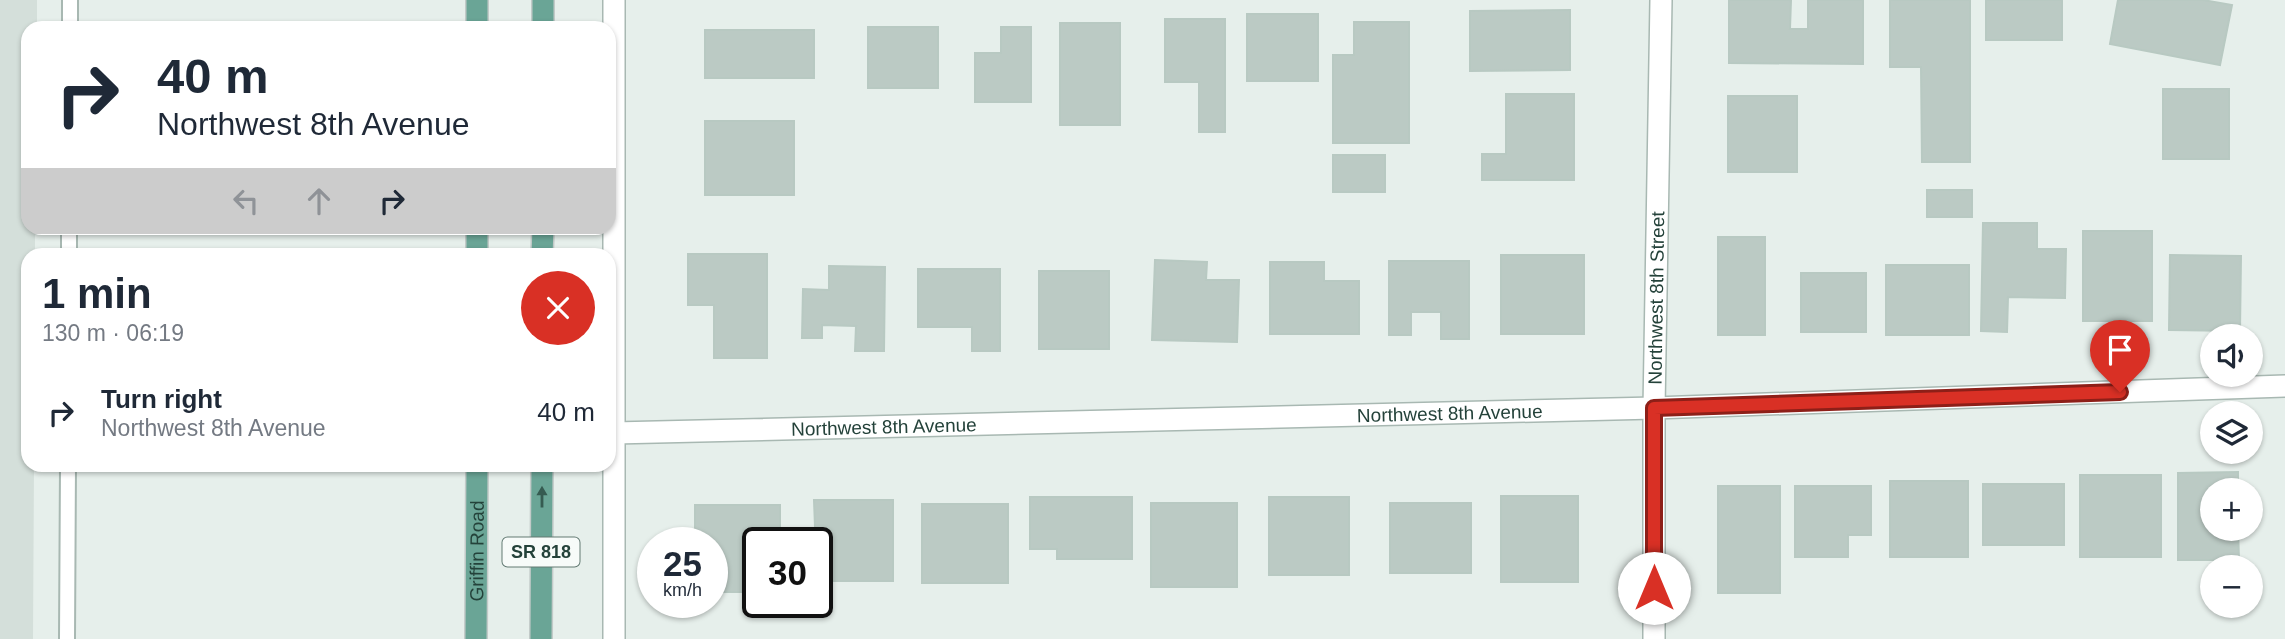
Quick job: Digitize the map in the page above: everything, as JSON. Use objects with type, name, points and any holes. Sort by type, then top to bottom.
[{"type":"main road","points":[[477,0],[477,21]]},
{"type":"main road","points":[[543,0],[543,21]]},
{"type":"main road","name":"Griffin Road","points":[[476,639],[477,472]]},
{"type":"main road","name":"SR 818","points":[[541,639],[542,472]]},
{"type":"street","points":[[614,0],[614,21]]},
{"type":"street","name":"Northwest 8th Street","points":[[1654,639],[1654,408],[1661,0]]},
{"type":"street","name":"Northwest 8th Avenue","points":[[616,433],[1654,408],[2285,386]]},
{"type":"street","points":[[614,472],[614,639]]},
{"type":"lane","points":[[70,0],[70,21]]},
{"type":"lane","points":[[66,639],[68,472]]},
{"type":"shaded area","points":[[0,0],[37,0],[37,21],[21,21],[21,235],[35,235],[35,248],[21,248],[21,472],[34,472],[33,639],[0,639]]},
{"type":"building","points":[[1729,0],[1791,0],[1790,29],[1808,29],[1808,0],[1863,0],[1863,64],[1729,63]]},
{"type":"building","points":[[1890,0],[1970,0],[1970,162],[1922,162],[1921,67],[1890,67]]},
{"type":"building","points":[[1986,0],[2062,0],[2062,40],[1986,40]]},
{"type":"building","points":[[2118,0],[2203,0],[2232,5],[2220,65],[2110,44]]},
{"type":"building","points":[[1570,10],[1570,70],[1470,71],[1470,11]]},
{"type":"building","points":[[1247,14],[1318,14],[1318,81],[1247,81]]},
{"type":"building","points":[[1165,19],[1225,19],[1225,132],[1199,132],[1199,82],[1165,82]]},
{"type":"building","points":[[1354,22],[1409,22],[1409,143],[1333,143],[1333,55],[1354,55]]},
{"type":"building","points":[[1060,23],[1120,23],[1120,125],[1060,125]]},
{"type":"building","points":[[868,27],[938,27],[938,88],[868,88]]},
{"type":"building","points":[[1001,27],[1031,27],[1031,102],[975,102],[975,53],[1001,53]]},
{"type":"building","points":[[705,30],[814,30],[814,78],[705,78]]},
{"type":"building","points":[[2163,89],[2229,89],[2229,159],[2163,159]]},
{"type":"building","points":[[1506,94],[1574,94],[1574,180],[1482,180],[1482,154],[1506,154]]},
{"type":"building","points":[[1728,96],[1797,96],[1797,172],[1728,172]]},
{"type":"building","points":[[705,121],[794,121],[794,195],[705,195]]},
{"type":"building","points":[[1333,155],[1385,155],[1385,192],[1333,192]]},
{"type":"building","points":[[1927,190],[1972,190],[1972,217],[1927,217]]},
{"type":"building","points":[[1983,223],[2037,223],[2037,249],[2066,249],[2065,298],[2008,297],[2007,332],[1981,331]]},
{"type":"building","points":[[2083,231],[2152,231],[2152,321],[2083,321]]},
{"type":"building","points":[[1718,237],[1765,237],[1765,335],[1718,335]]},
{"type":"building","points":[[688,254],[767,254],[767,358],[714,358],[714,305],[688,305]]},
{"type":"building","points":[[1501,255],[1584,255],[1584,334],[1501,334]]},
{"type":"building","points":[[2170,255],[2241,256],[2240,324],[2200,324],[2200,330],[2169,330]]},
{"type":"building","points":[[1155,260],[1207,262],[1206,280],[1239,280],[1237,342],[1152,340]]},
{"type":"building","points":[[1389,261],[1469,261],[1469,339],[1441,339],[1441,312],[1411,312],[1411,335],[1389,335]]},
{"type":"building","points":[[1270,262],[1324,262],[1324,281],[1359,281],[1359,334],[1270,334]]},
{"type":"building","points":[[1886,265],[1969,265],[1969,335],[1886,335]]},
{"type":"building","points":[[829,266],[885,267],[884,351],[855,351],[856,326],[822,325],[822,338],[802,338],[803,289],[829,290]]},
{"type":"building","points":[[918,269],[1000,269],[1000,351],[972,351],[972,327],[918,327]]},
{"type":"building","points":[[1039,271],[1109,271],[1109,349],[1039,349]]},
{"type":"building","points":[[1801,273],[1866,273],[1866,332],[1801,332]]},
{"type":"building","points":[[2238,472],[2238,478],[2200,478],[2200,541],[2238,541],[2239,555],[2200,555],[2200,560],[2178,560],[2178,473]]},
{"type":"building","points":[[2080,475],[2161,475],[2161,557],[2080,557]]},
{"type":"building","points":[[1890,481],[1968,481],[1968,557],[1890,557]]},
{"type":"building","points":[[1983,484],[2064,484],[2064,545],[1983,545]]},
{"type":"building","points":[[1718,486],[1780,486],[1780,593],[1718,593]]},
{"type":"building","points":[[1795,486],[1871,486],[1871,535],[1848,535],[1848,557],[1795,557]]},
{"type":"building","points":[[1501,496],[1578,496],[1578,582],[1501,582]]},
{"type":"building","points":[[1030,497],[1132,497],[1132,559],[1057,559],[1057,549],[1030,549]]},
{"type":"building","points":[[1269,497],[1349,497],[1349,575],[1269,575]]},
{"type":"building","points":[[814,500],[893,500],[893,581],[833,581],[833,527],[815,527]]},
{"type":"building","points":[[1151,503],[1237,503],[1237,587],[1151,587]]},
{"type":"building","points":[[1390,503],[1471,503],[1471,573],[1390,573]]},
{"type":"building","points":[[922,504],[1008,504],[1008,583],[922,583]]},
{"type":"building","points":[[695,505],[780,505],[780,527],[742,527],[742,592],[728,592],[728,527],[695,527]]},
{"type":"route","points":[[1654,588],[1654,408],[2120,392]]}]
